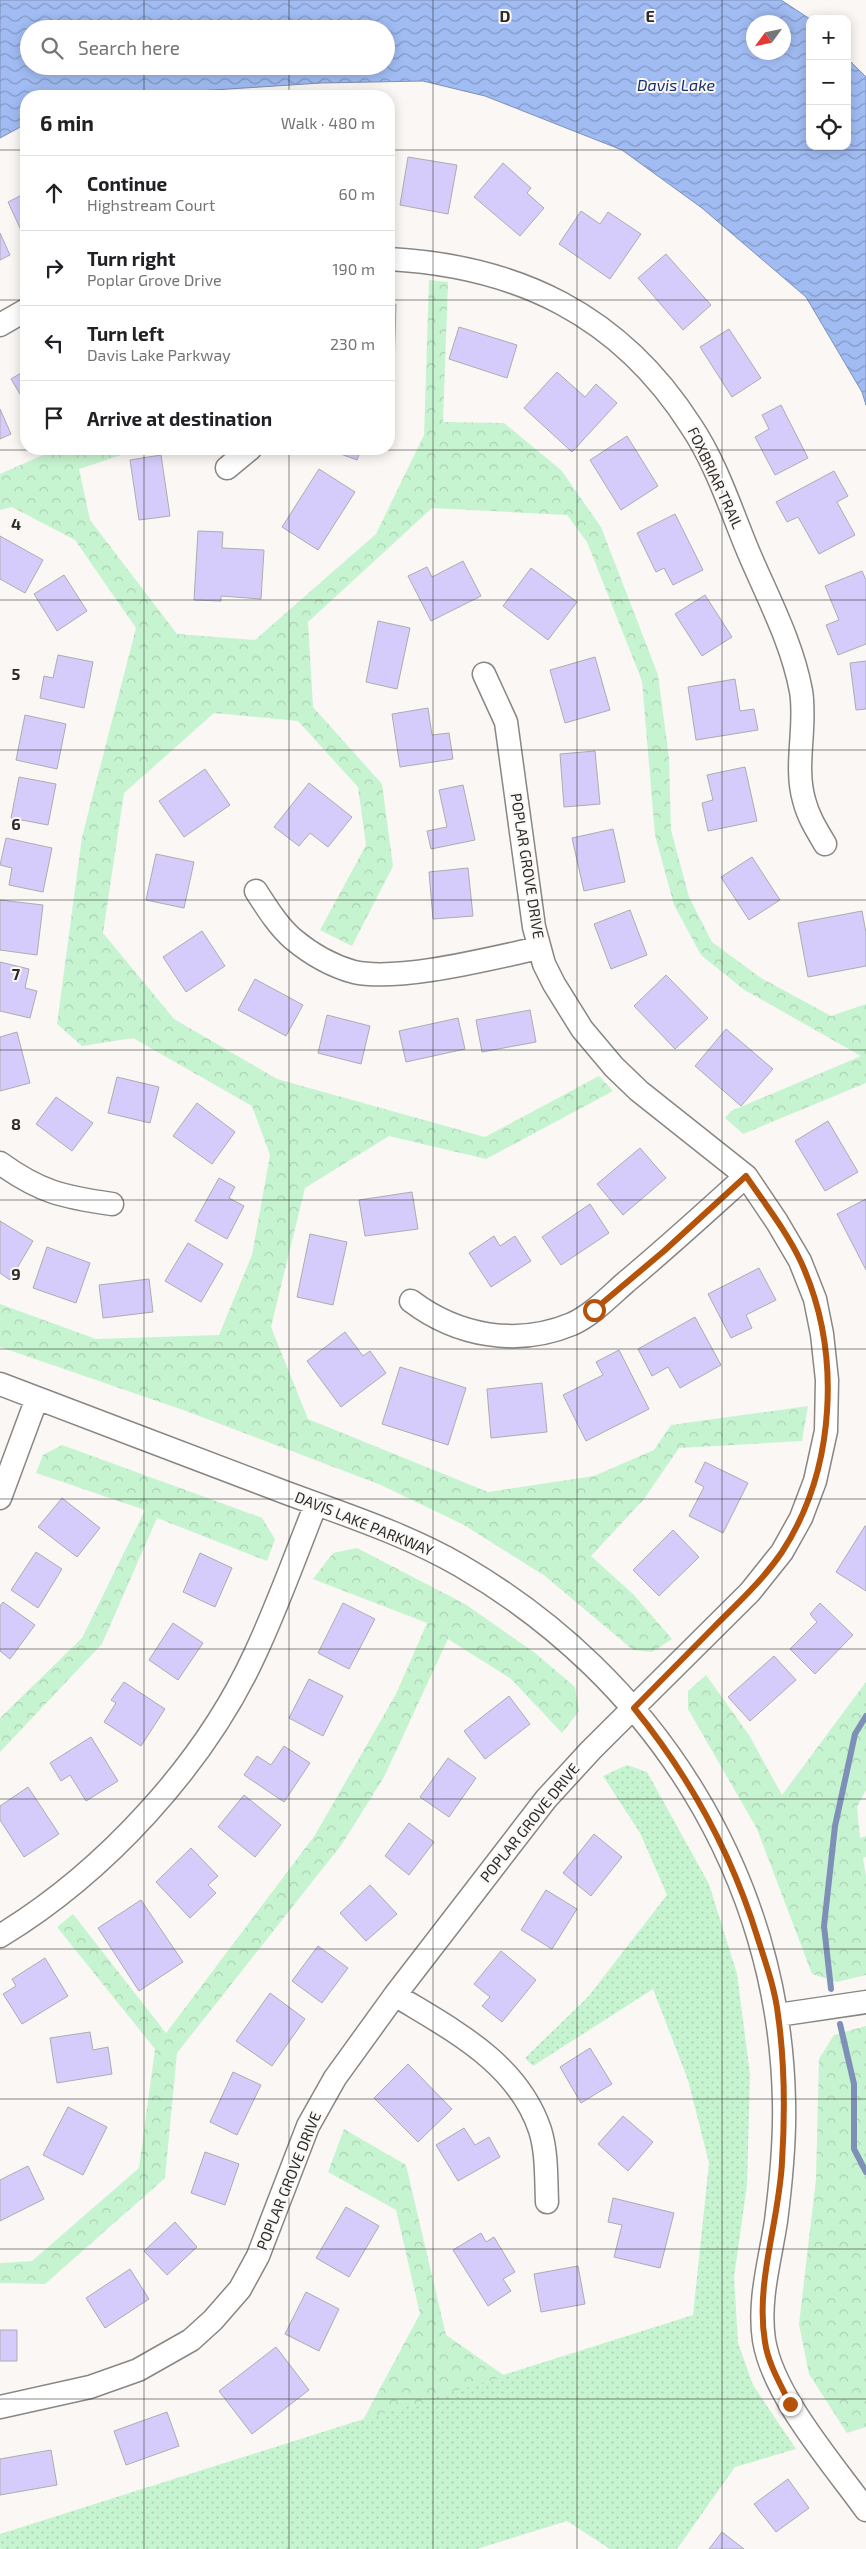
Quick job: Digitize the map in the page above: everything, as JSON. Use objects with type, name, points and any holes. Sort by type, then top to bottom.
[{"type":"street","name":"FOXBRIAR TRAIL","points":[[395,260],[436,263],[476,270],[533,289],[566,306],[617,340],[668,394],[692,427],[719,481],[789,648],[801,691],[801,785],[811,820],[825,844]]},
{"type":"street","points":[[0,325],[20,313]]},
{"type":"street","points":[[227,468],[243,455]]},
{"type":"street","name":"POPLAR GROVE DRIVE","points":[[0,2406],[90,2387],[138,2370],[190,2340],[213,2320],[240,2289],[258,2256],[308,2126],[335,2078],[395,1994],[546,1799],[591,1750],[750,1592],[782,1552],[800,1518],[815,1481],[826,1431],[827,1380],[822,1334],[815,1299],[800,1261],[746,1176],[638,1091],[614,1067],[582,1029],[566,1006],[544,964],[539,948],[506,722],[484,674]]},
{"type":"street","points":[[256,891],[278,923],[292,939],[332,964],[354,972],[382,975],[416,971],[484,960],[539,948]]},
{"type":"street","points":[[0,1163],[24,1180],[48,1192],[67,1198],[112,1204]]},
{"type":"street","points":[[411,1301],[432,1317],[471,1332],[518,1336],[542,1333],[573,1323],[594,1310],[664,1251],[746,1176]]},
{"type":"street","name":"DAVIS LAKE PARKWAY","points":[[0,1384],[375,1526],[458,1564],[562,1635],[634,1708],[656,1735],[716,1831],[745,1895],[767,1967],[778,2015],[784,2102],[782,2156],[775,2222],[764,2291],[765,2343],[774,2372],[790,2404],[866,2510]]},
{"type":"street","points":[[0,1498],[37,1398]]},
{"type":"street","points":[[0,1936],[64,1890],[108,1853],[176,1779],[214,1727],[254,1656],[316,1504]]},
{"type":"street","points":[[395,1994],[465,2038],[496,2062],[516,2084],[529,2104],[540,2131],[545,2161],[546,2202]]},
{"type":"street","points":[[778,2015],[866,2002]]},
{"type":"green space","points":[[429,280],[448,282],[443,422],[504,423],[561,470],[601,527],[658,675],[669,758],[671,830],[689,897],[712,942],[761,978],[831,1016],[866,1004],[866,1083],[743,1134],[725,1118],[731,1111],[861,1056],[743,989],[701,955],[674,905],[655,835],[642,681],[587,542],[567,515],[432,508],[308,622],[313,707],[382,784],[393,866],[352,946],[320,930],[366,845],[358,787],[298,721],[214,713],[124,793],[103,933],[174,1019],[277,1079],[485,1137],[599,1076],[613,1091],[486,1159],[389,1136],[305,1188],[271,1327],[308,1419],[488,1492],[594,1476],[654,1450],[671,1425],[808,1406],[802,1441],[679,1448],[644,1499],[591,1556],[634,1595],[672,1639],[652,1652],[633,1650],[545,1576],[464,1525],[381,1485],[186,1411],[0,1347],[0,1304],[96,1339],[219,1335],[252,1255],[270,1155],[252,1106],[133,1038],[82,1046],[57,1024],[82,837],[136,628],[75,540],[12,507],[0,510],[0,474],[43,455],[121,455],[79,469],[90,520],[177,634],[255,640],[376,534],[424,435]]},
{"type":"green space","points":[[62,1445],[262,1518],[275,1539],[267,1561],[157,1518],[102,1644],[0,1752],[0,1718],[82,1638],[145,1510],[36,1473],[43,1455]]},
{"type":"green space","points":[[357,1548],[465,1604],[535,1653],[575,1687],[579,1711],[562,1733],[511,1679],[448,1639],[384,1777],[342,1844],[177,2053],[165,2178],[45,2284],[0,2283],[0,2263],[32,2261],[139,2168],[155,2049],[57,1927],[73,1914],[166,2033],[315,1835],[396,1694],[427,1623],[313,1579],[333,1553]]},
{"type":"green space","points":[[706,1675],[749,1735],[782,1795],[866,1682],[866,1790],[857,1807],[860,1838],[866,1836],[866,1857],[863,1858],[866,1877],[866,1975],[837,1982],[812,1974],[757,1829],[688,1709],[688,1691]]},
{"type":"green space","points":[[627,1765],[647,1772],[709,1884],[737,1974],[750,2074],[747,2185],[734,2277],[738,2343],[753,2385],[796,2449],[735,2467],[677,2549],[610,2549],[567,2521],[477,2549],[0,2549],[0,2534],[693,2315],[709,2163],[688,2080],[653,1989],[533,2066],[525,2058],[588,1997],[667,1895],[640,1833],[603,1776]]},
{"type":"green space","points":[[866,2026],[866,2427],[847,2433],[809,2374],[799,2324],[816,2179],[819,2059],[834,2035]]},
{"type":"green space","points":[[344,2129],[406,2165],[446,2335],[505,2376],[363,2420],[420,2314],[396,2210],[328,2172]]},
{"type":"water","name":"Davis Lake","points":[[0,0],[781,0],[806,16],[806,150],[851,150],[851,62],[866,77],[866,405],[862,392],[806,297],[702,208],[622,150],[485,96],[423,81],[321,83],[214,90],[20,90],[20,127],[0,138]]},
{"type":"building","points":[[408,157],[457,165],[448,214],[400,205]]},
{"type":"building","points":[[503,163],[531,188],[527,193],[544,208],[520,236],[474,197]]},
{"type":"building","points":[[20,196],[20,228],[8,202]]},
{"type":"building","points":[[581,211],[600,224],[608,212],[641,234],[610,279],[559,244]]},
{"type":"building","points":[[0,233],[10,255],[0,260]]},
{"type":"building","points":[[666,254],[711,305],[683,330],[638,278]]},
{"type":"building","points":[[395,304],[396,304],[395,338]]},
{"type":"building","points":[[459,327],[517,345],[507,378],[449,359]]},
{"type":"building","points":[[729,329],[761,378],[732,397],[700,347]]},
{"type":"building","points":[[557,372],[585,397],[596,384],[617,403],[572,452],[524,408]]},
{"type":"building","points":[[20,374],[20,394],[11,379]]},
{"type":"building","points":[[781,405],[808,458],[775,475],[755,437],[769,429],[762,415]]},
{"type":"building","points":[[0,409],[11,434],[0,439]]},
{"type":"building","points":[[627,436],[658,486],[621,510],[590,460]]},
{"type":"building","points":[[161,455],[170,516],[139,520],[130,460]]},
{"type":"building","points":[[343,455],[359,455],[357,460]]},
{"type":"building","points":[[319,469],[355,492],[318,550],[282,527]]},
{"type":"building","points":[[834,471],[848,496],[837,502],[855,535],[819,554],[798,517],[787,522],[776,502]]},
{"type":"building","points":[[675,514],[703,570],[673,585],[664,568],[656,572],[637,533]]},
{"type":"building","points":[[198,531],[223,532],[222,548],[264,550],[261,599],[221,596],[221,601],[194,600]]},
{"type":"building","points":[[0,536],[43,560],[25,593],[0,579]]},
{"type":"building","points":[[463,561],[481,596],[431,621],[408,576],[427,567],[432,577]]},
{"type":"building","points":[[531,568],[577,602],[548,640],[503,606]]},
{"type":"building","points":[[862,571],[866,580],[866,644],[838,655],[826,625],[839,620],[825,586]]},
{"type":"building","points":[[64,575],[87,611],[57,631],[34,594]]},
{"type":"building","points":[[705,595],[732,637],[702,656],[675,614]]},
{"type":"building","points":[[378,621],[410,628],[397,689],[366,682]]},
{"type":"building","points":[[58,655],[93,662],[84,708],[40,698],[44,676],[53,678]]},
{"type":"building","points":[[595,657],[610,710],[565,723],[550,670]]},
{"type":"building","points":[[866,661],[866,709],[856,710],[850,663]]},
{"type":"building","points":[[735,679],[740,711],[754,709],[758,730],[696,740],[688,687]]},
{"type":"building","points":[[428,708],[432,735],[449,733],[453,759],[400,767],[392,714]]},
{"type":"building","points":[[25,715],[66,724],[57,769],[16,760]]},
{"type":"building","points":[[595,751],[600,804],[564,807],[560,754]]},
{"type":"building","points":[[745,767],[757,821],[708,831],[702,803],[713,800],[707,775]]},
{"type":"building","points":[[205,769],[230,805],[184,837],[159,801]]},
{"type":"building","points":[[19,777],[56,784],[48,825],[11,818]]},
{"type":"building","points":[[309,783],[352,817],[328,847],[310,833],[299,846],[274,827]]},
{"type":"building","points":[[463,785],[475,840],[431,849],[427,831],[447,827],[439,790]]},
{"type":"building","points":[[613,829],[625,882],[584,891],[572,838]]},
{"type":"building","points":[[6,838],[52,848],[43,892],[9,885],[12,868],[0,865]]},
{"type":"building","points":[[156,854],[194,862],[184,908],[146,900]]},
{"type":"building","points":[[752,857],[780,900],[749,920],[721,877]]},
{"type":"building","points":[[468,868],[473,916],[433,919],[429,872]]},
{"type":"building","points":[[0,900],[43,905],[37,955],[0,950]]},
{"type":"building","points":[[630,910],[647,955],[611,969],[594,924]]},
{"type":"building","points":[[862,911],[866,933],[866,966],[808,977],[798,923]]},
{"type":"building","points":[[202,931],[225,966],[186,992],[163,957]]},
{"type":"building","points":[[0,962],[29,969],[25,988],[37,991],[30,1018],[0,1011]]},
{"type":"building","points":[[666,975],[708,1018],[675,1049],[634,1006]]},
{"type":"building","points":[[255,979],[303,1005],[286,1036],[238,1010]]},
{"type":"building","points":[[530,1010],[536,1042],[482,1052],[476,1020]]},
{"type":"building","points":[[327,1015],[370,1026],[361,1064],[318,1053]]},
{"type":"building","points":[[458,1018],[465,1049],[406,1062],[399,1031]]},
{"type":"building","points":[[726,1029],[773,1069],[741,1106],[695,1066]]},
{"type":"building","points":[[17,1032],[30,1083],[0,1091],[0,1037]]},
{"type":"building","points":[[117,1077],[159,1087],[150,1123],[108,1113]]},
{"type":"building","points":[[56,1097],[93,1123],[72,1151],[36,1124]]},
{"type":"building","points":[[197,1103],[235,1132],[212,1164],[173,1136]]},
{"type":"building","points":[[828,1121],[858,1172],[825,1191],[795,1141]]},
{"type":"building","points":[[640,1148],[666,1178],[623,1215],[597,1184]]},
{"type":"building","points":[[219,1178],[235,1187],[229,1198],[244,1206],[227,1239],[195,1221]]},
{"type":"building","points":[[412,1192],[418,1229],[365,1236],[359,1200]]},
{"type":"building","points":[[866,1199],[866,1270],[837,1214]]},
{"type":"building","points":[[590,1204],[609,1233],[561,1265],[542,1237]]},
{"type":"building","points":[[0,1221],[33,1241],[10,1280],[0,1273]]},
{"type":"building","points":[[310,1234],[347,1242],[333,1305],[297,1297]]},
{"type":"building","points":[[494,1236],[500,1246],[515,1236],[531,1261],[491,1287],[469,1253]]},
{"type":"building","points":[[188,1243],[223,1264],[201,1302],[165,1281]]},
{"type":"building","points":[[47,1247],[90,1263],[76,1303],[33,1288]]},
{"type":"building","points":[[759,1268],[776,1300],[746,1315],[752,1328],[731,1338],[708,1294]]},
{"type":"building","points":[[149,1279],[153,1312],[103,1318],[99,1285]]},
{"type":"building","points":[[695,1317],[721,1365],[680,1388],[668,1367],[652,1376],[638,1349]]},
{"type":"building","points":[[345,1332],[363,1356],[370,1351],[386,1373],[341,1407],[307,1361]]},
{"type":"building","points":[[619,1350],[649,1409],[586,1441],[563,1395],[603,1375],[596,1362]]},
{"type":"building","points":[[400,1367],[466,1388],[448,1445],[382,1424]]},
{"type":"building","points":[[542,1383],[547,1432],[491,1438],[487,1389]]},
{"type":"building","points":[[705,1462],[748,1483],[723,1533],[689,1516],[704,1487],[695,1482]]},
{"type":"building","points":[[62,1498],[100,1528],[77,1557],[38,1527]]},
{"type":"building","points":[[866,1526],[866,1591],[836,1572]]},
{"type":"building","points":[[673,1530],[699,1557],[659,1596],[633,1570]]},
{"type":"building","points":[[36,1552],[62,1569],[38,1608],[11,1590]]},
{"type":"building","points":[[200,1553],[232,1568],[215,1607],[183,1592]]},
{"type":"building","points":[[3,1602],[35,1625],[10,1659],[0,1651],[0,1606]]},
{"type":"building","points":[[343,1603],[375,1619],[349,1669],[318,1653]]},
{"type":"building","points":[[820,1603],[853,1635],[815,1674],[790,1649],[817,1622],[810,1614]]},
{"type":"building","points":[[173,1623],[203,1643],[178,1680],[149,1660]]},
{"type":"building","points":[[774,1656],[796,1680],[750,1721],[728,1697]]},
{"type":"building","points":[[309,1679],[343,1696],[323,1736],[289,1718]]},
{"type":"building","points":[[124,1682],[165,1709],[141,1746],[104,1722],[116,1703],[111,1700]]},
{"type":"building","points":[[509,1696],[530,1724],[485,1759],[464,1731]]},
{"type":"building","points":[[91,1737],[118,1781],[86,1801],[70,1775],[61,1781],[50,1763]]},
{"type":"building","points":[[284,1746],[310,1763],[284,1802],[244,1775],[257,1756],[271,1765]]},
{"type":"building","points":[[448,1758],[476,1778],[449,1817],[420,1797]]},
{"type":"building","points":[[28,1787],[59,1834],[24,1857],[0,1820],[0,1806]]},
{"type":"building","points":[[244,1795],[281,1825],[255,1857],[218,1827]]},
{"type":"building","points":[[409,1823],[434,1842],[409,1875],[385,1856]]},
{"type":"building","points":[[594,1834],[622,1857],[591,1896],[563,1873]]},
{"type":"building","points":[[191,1848],[218,1876],[208,1885],[216,1893],[190,1918],[156,1882]]},
{"type":"building","points":[[370,1885],[397,1914],[366,1941],[340,1913]]},
{"type":"building","points":[[546,1890],[577,1909],[552,1949],[521,1930]]},
{"type":"building","points":[[141,1900],[183,1962],[139,1991],[98,1928]]},
{"type":"building","points":[[318,1946],[348,1968],[322,2003],[292,1981]]},
{"type":"building","points":[[501,1951],[536,1980],[502,2022],[482,2006],[490,1997],[474,1984]]},
{"type":"building","points":[[45,1958],[68,1996],[22,2024],[3,1994],[16,1986],[12,1979]]},
{"type":"building","points":[[270,1993],[305,2019],[272,2066],[236,2041]]},
{"type":"building","points":[[90,2032],[93,2050],[108,2047],[112,2074],[57,2083],[50,2038]]},
{"type":"building","points":[[590,2048],[612,2084],[581,2103],[560,2067]]},
{"type":"building","points":[[408,2064],[452,2109],[418,2142],[374,2098]]},
{"type":"building","points":[[233,2072],[261,2085],[237,2135],[210,2122]]},
{"type":"building","points":[[68,2107],[107,2127],[83,2175],[43,2155]]},
{"type":"building","points":[[623,2116],[653,2142],[628,2171],[598,2144]]},
{"type":"building","points":[[464,2128],[475,2145],[489,2137],[500,2157],[458,2181],[436,2145]]},
{"type":"building","points":[[205,2152],[239,2164],[225,2205],[191,2193]]},
{"type":"building","points":[[28,2166],[44,2199],[0,2221],[0,2180]]},
{"type":"building","points":[[613,2198],[674,2213],[660,2268],[614,2257],[622,2225],[608,2222]]},
{"type":"building","points":[[346,2207],[379,2226],[349,2277],[316,2258]]},
{"type":"building","points":[[175,2222],[197,2247],[167,2275],[144,2251]]},
{"type":"building","points":[[481,2233],[486,2242],[494,2237],[515,2272],[503,2279],[511,2291],[488,2306],[453,2250]]},
{"type":"building","points":[[578,2266],[585,2304],[541,2312],[534,2274]]},
{"type":"building","points":[[130,2269],[149,2299],[105,2328],[86,2298]]},
{"type":"building","points":[[306,2292],[339,2309],[319,2351],[285,2334]]},
{"type":"building","points":[[0,2330],[17,2330],[17,2361],[0,2361]]},
{"type":"building","points":[[276,2347],[309,2390],[252,2434],[219,2391]]},
{"type":"building","points":[[167,2412],[179,2446],[126,2465],[114,2431]]},
{"type":"building","points":[[51,2450],[57,2485],[0,2495],[0,2459]]},
{"type":"building","points":[[788,2479],[809,2508],[776,2532],[754,2504]]},
{"type":"building","points":[[722,2532],[744,2549],[709,2549]]},
{"type":"waterway","points":[[831,1989],[824,1926],[835,1826],[855,1734],[866,1716]]},
{"type":"waterway","points":[[840,2024],[854,2084],[854,2149],[866,2172]]},
{"type":"route","points":[[594,1310],[664,1251],[746,1176],[800,1261],[815,1299],[822,1334],[827,1380],[826,1431],[815,1481],[800,1518],[782,1552],[750,1592],[634,1708],[656,1735],[716,1831],[745,1895],[767,1967],[778,2015],[784,2102],[782,2164],[764,2291],[763,2322],[765,2343],[774,2372],[790,2404]]}]
